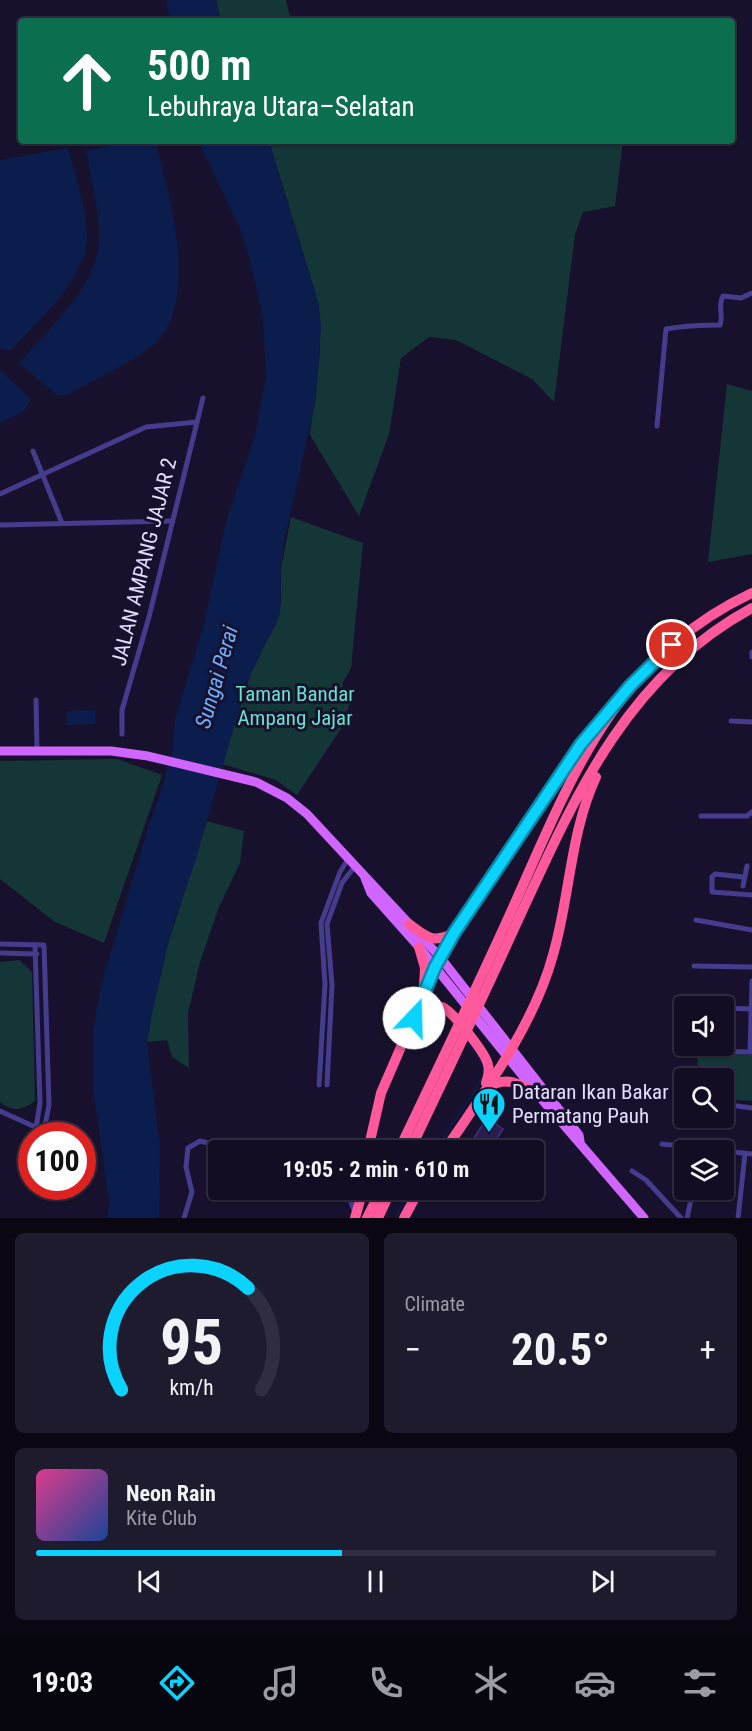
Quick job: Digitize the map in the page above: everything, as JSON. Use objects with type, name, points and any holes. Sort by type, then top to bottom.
[{"type":"highway","points":[[370,1140],[381,1093],[437,962],[581,744],[647,667],[685,633],[706,618],[752,593]]},
{"type":"highway","points":[[554,830],[603,750],[627,716],[671,666],[717,629],[752,608]]},
{"type":"highway","points":[[414,1140],[592,742],[616,704]]},
{"type":"highway","points":[[452,1140],[487,1089],[512,1046],[544,982],[554,955],[583,809],[596,776],[627,716]]},
{"type":"highway","points":[[410,924],[425,936],[434,939],[441,939],[454,933]]},
{"type":"highway","points":[[419,947],[425,968],[423,995]]},
{"type":"highway","points":[[414,1018],[425,1008],[438,1006],[450,1012],[488,1064],[488,1076],[480,1098]]},
{"type":"highway","points":[[404,1140],[452,1052]]},
{"type":"highway","points":[[487,1089],[496,1082],[508,1081],[538,1095]]},
{"type":"highway","points":[[355,1218],[360,1200]]},
{"type":"highway","points":[[367,1218],[376,1200]]},
{"type":"highway","points":[[378,1218],[386,1200]]},
{"type":"highway","points":[[404,1218],[414,1200]]},
{"type":"main road","points":[[0,750],[126,752],[256,782],[287,798],[307,814],[410,924],[506,1056],[644,1218]]},
{"type":"main road","points":[[366,878],[371,893],[512,1046],[579,1135],[580,1141]]},
{"type":"street","points":[[657,426],[666,329],[680,329],[703,324],[720,325],[722,319],[719,304],[723,296],[741,298],[752,293]]},
{"type":"street","name":"JALAN AMPANG JAJAR 2","points":[[122,734],[122,710],[203,398]]},
{"type":"street","points":[[0,494],[146,427],[197,422]]},
{"type":"street","points":[[33,451],[62,523]]},
{"type":"street","points":[[0,525],[172,521]]},
{"type":"street","points":[[752,652],[752,657]]},
{"type":"street","points":[[36,700],[37,750]]},
{"type":"street","points":[[731,721],[752,722]]},
{"type":"street","points":[[701,816],[747,816],[752,812]]},
{"type":"street","points":[[327,1085],[330,1043],[327,924],[351,863]]},
{"type":"street","points":[[743,886],[747,866]]},
{"type":"street","points":[[743,877],[714,874],[712,892],[752,895]]},
{"type":"street","points":[[696,920],[752,930]]},
{"type":"street","points":[[0,944],[44,945],[49,1105],[46,1122]]},
{"type":"street","points":[[35,945],[40,1103],[37,1122]]},
{"type":"street","points":[[0,953],[44,953]]},
{"type":"street","points":[[694,966],[752,967]]},
{"type":"street","points":[[734,1052],[751,1052],[752,981]]},
{"type":"street","points":[[319,1085],[329,984]]},
{"type":"street","points":[[734,1008],[751,1009]]},
{"type":"street","points":[[313,1043],[330,1043]]},
{"type":"street","points":[[734,1106],[752,1108]]},
{"type":"street","points":[[0,1111],[23,1122]]},
{"type":"street","points":[[184,1218],[192,1192],[186,1167],[188,1148],[200,1142],[208,1144]]},
{"type":"street","points":[[662,1144],[674,1146]]},
{"type":"street","points":[[734,1152],[752,1154]]},
{"type":"street","points":[[738,1218],[745,1154]]},
{"type":"street","points":[[632,1171],[646,1180],[681,1218]]},
{"type":"street","points":[[352,1200],[355,1218]]},
{"type":"street","points":[[687,1218],[691,1200]]},
{"type":"green space","points":[[216,0],[286,0],[290,18],[220,18]]},
{"type":"green space","points":[[270,144],[623,144],[615,206],[583,212],[575,235],[554,402],[532,379],[456,340],[429,337],[401,358],[389,434],[359,516],[310,435],[320,351],[319,305]]},
{"type":"green space","points":[[727,384],[752,391],[752,554],[708,562]]},
{"type":"green space","name":"Taman Bandar Ampang Jajar","points":[[291,517],[363,543],[351,668],[342,684],[350,701],[344,724],[297,795],[276,780],[222,764],[253,666],[276,624],[281,603],[281,569]]},
{"type":"green space","points":[[117,759],[162,775],[104,943],[55,922],[0,879],[0,761]]},
{"type":"green space","points":[[207,821],[244,831],[240,863],[219,907],[200,962],[188,1013],[189,1068],[172,1057],[167,1040],[147,1042],[159,972]]},
{"type":"green space","points":[[19,960],[32,972],[35,1101],[26,1107],[13,1109],[0,1102],[0,962]]},
{"type":"green space","points":[[752,1055],[752,1101],[734,1100],[734,1068],[697,1068],[698,1056]]},
{"type":"water","points":[[166,0],[216,0],[220,18],[170,18]]},
{"type":"water","points":[[123,144],[156,144],[173,213],[177,241],[179,268],[177,294],[172,317],[161,337],[154,344],[117,368],[67,395],[58,396],[19,363],[71,304],[92,270],[99,233],[96,202],[86,150]]},
{"type":"water","name":"Sungai Perai","points":[[199,144],[270,144],[319,305],[321,328],[316,400],[284,542],[280,614],[247,682],[195,862],[172,928],[152,1013],[147,1042],[160,1147],[159,1218],[108,1218],[109,1201],[93,1088],[93,1032],[97,1006],[104,975],[162,788],[173,747],[175,719],[203,628],[226,522],[255,436],[266,377],[263,317],[250,260],[239,226]]},
{"type":"water","points":[[68,148],[82,197],[86,224],[86,247],[82,262],[66,290],[55,303],[11,350],[5,351],[0,347],[0,160]]},
{"type":"water","points":[[0,370],[31,399],[24,411],[0,423]]},
{"type":"water","points":[[95,710],[95,724],[67,725],[67,711]]},
{"type":"building","name":"Dataran Ikan Bakar Permatang Pauh","points":[[487,1118],[503,1129],[496,1140],[474,1138]]},
{"type":"waterway","points":[[468,1044],[482,1063],[483,1071]]},
{"type":"waterway","points":[[442,1140],[482,1079]]},
{"type":"waterway","points":[[395,1218],[405,1200]]},
{"type":"place","name":"Dataran Ikan Bakar Permatang Pauh","points":[[489,1133]]},
{"type":"route","points":[[414,1018],[435,967],[454,933],[581,744],[647,667],[672,645]]}]
